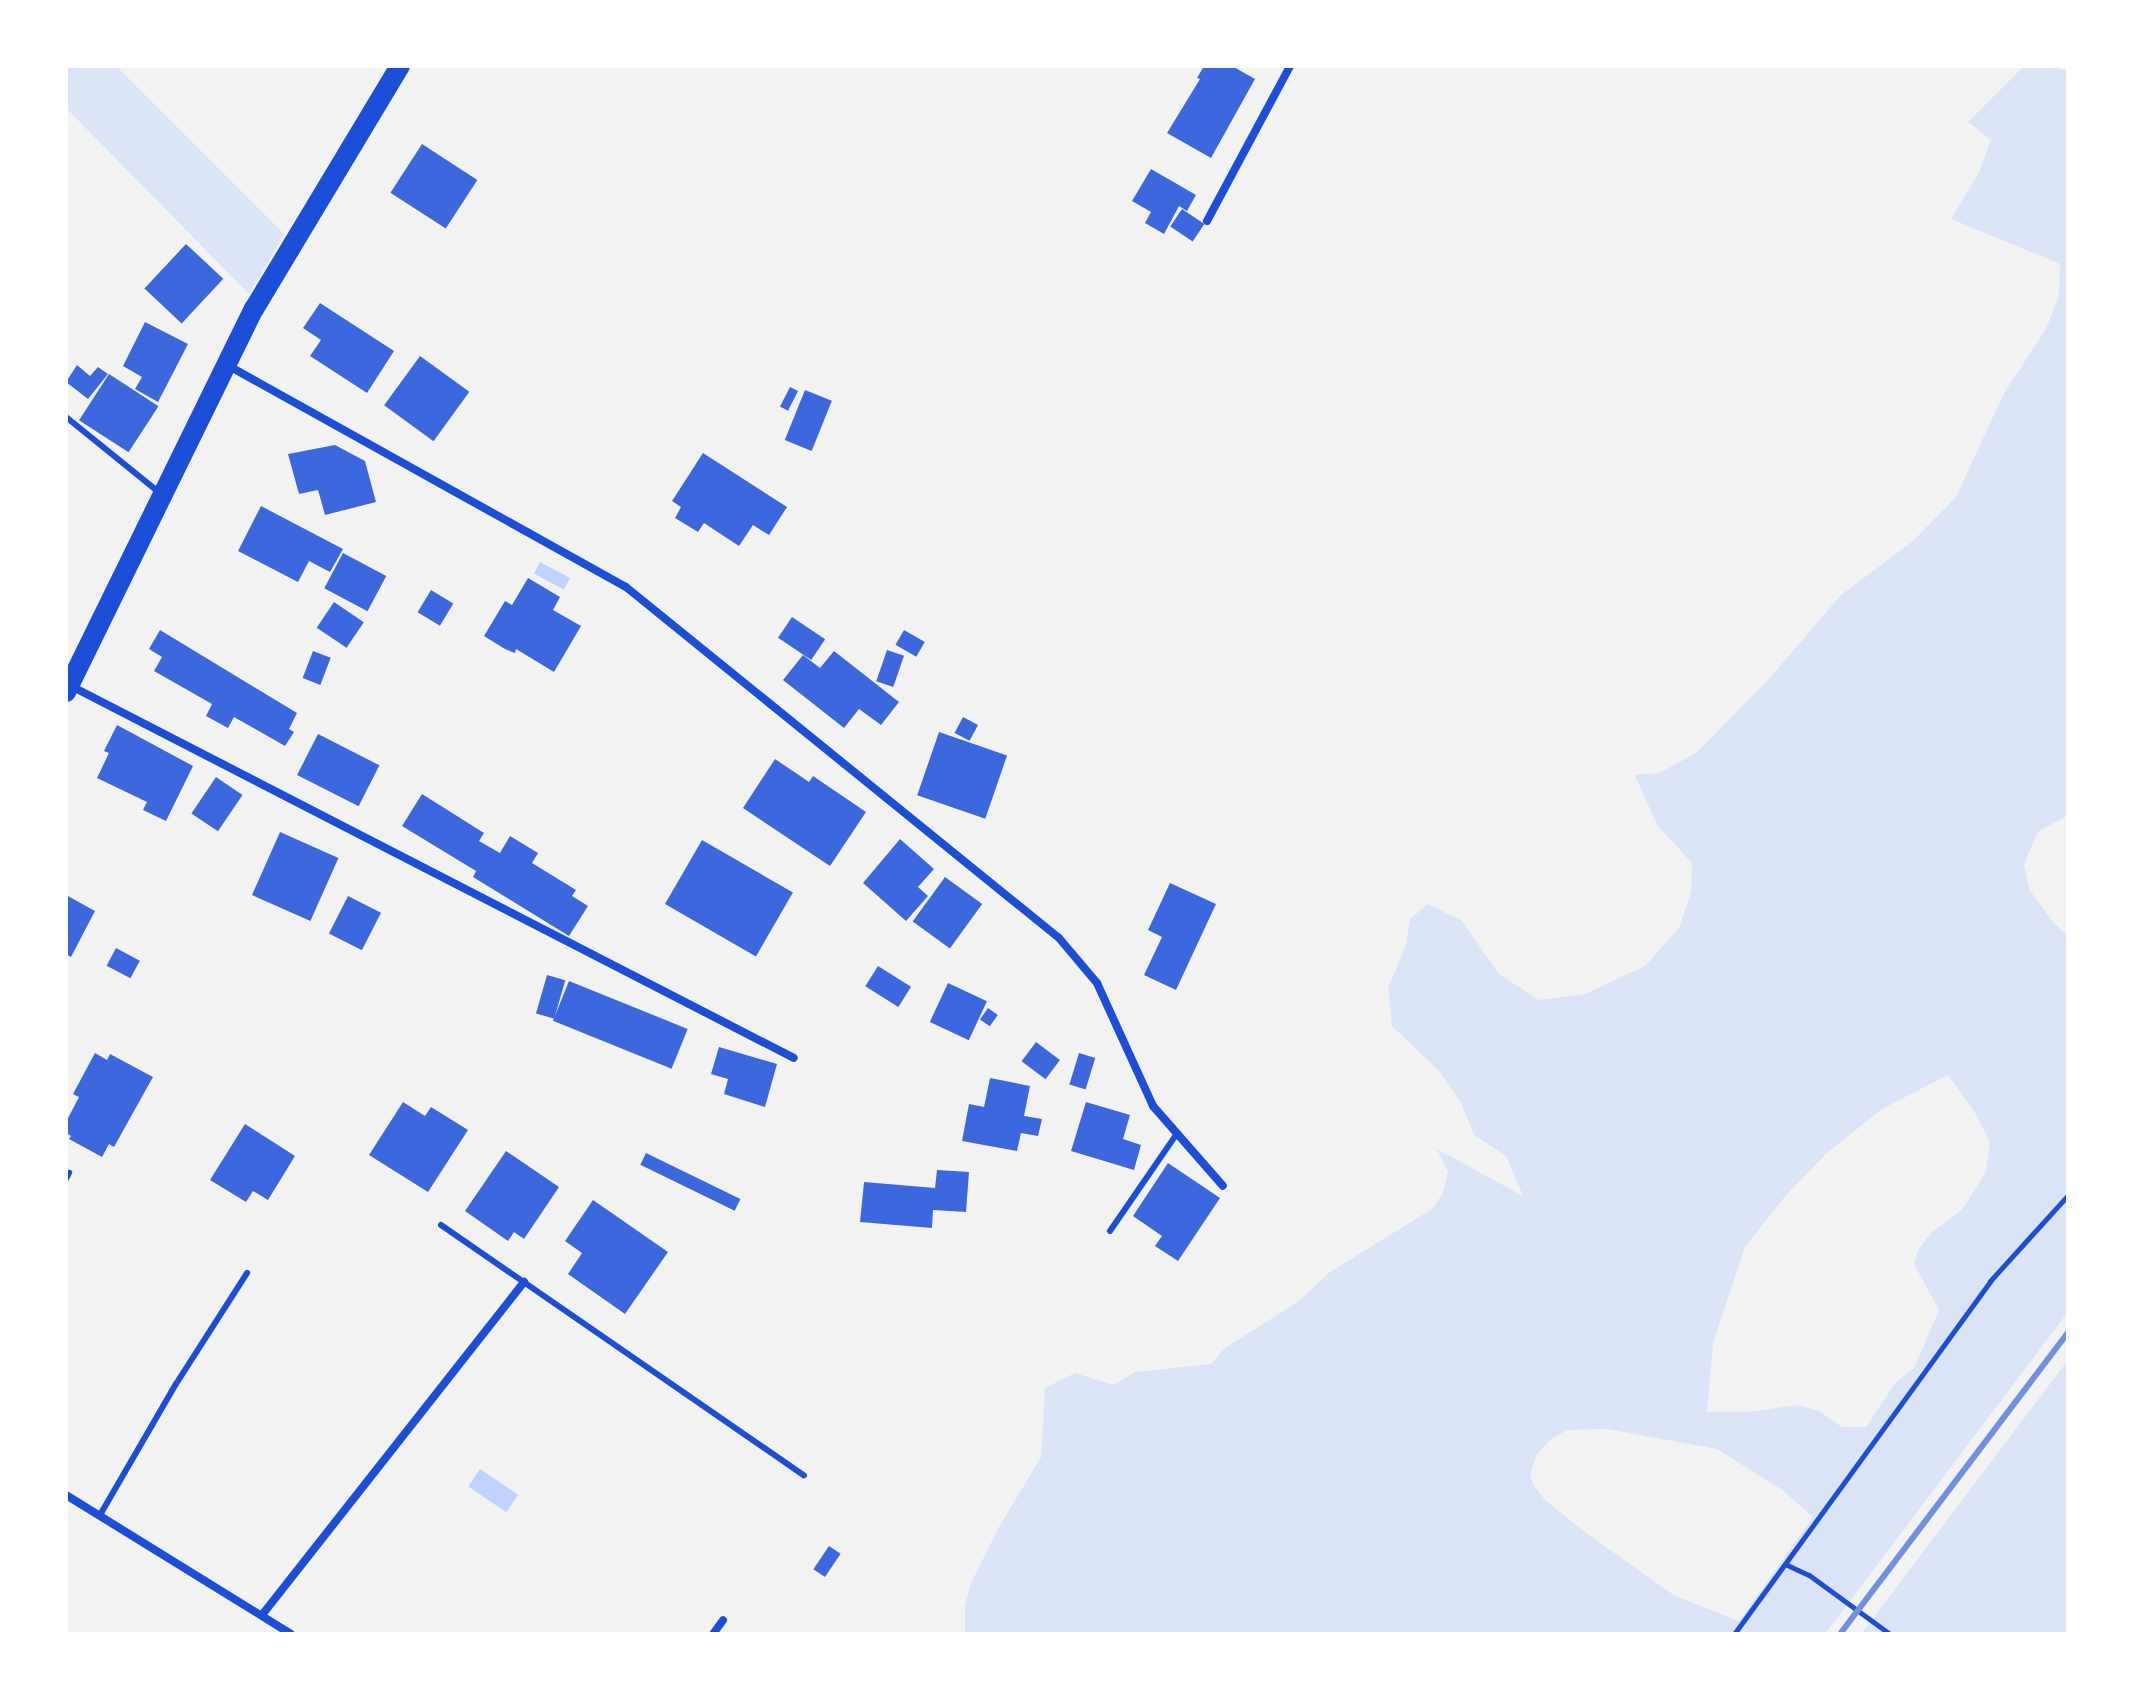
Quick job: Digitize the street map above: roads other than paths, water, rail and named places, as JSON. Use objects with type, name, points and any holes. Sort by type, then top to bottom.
[{"type":"main road","points":[[68,689],[254,309],[400,66]]},
{"type":"street","points":[[1207,221],[1290,66]]},
{"type":"street","points":[[226,364],[638,597],[1059,938],[1097,983],[1150,1102],[1223,1186]]},
{"type":"street","points":[[68,689],[794,1058]]},
{"type":"street","points":[[262,1615],[524,1282]]},
{"type":"street","points":[[66,1495],[291,1634]]},
{"type":"street","points":[[713,1634],[723,1620]]},
{"type":"lane","points":[[66,417],[162,494]]},
{"type":"lane","points":[[1110,1231],[1176,1135]]},
{"type":"lane","points":[[441,1225],[804,1475]]},
{"type":"lane","points":[[100,1515],[176,1384],[247,1273]]},
{"type":"water","points":[[540,562],[570,578],[564,589],[534,573]]},
{"type":"water","points":[[480,1469],[518,1495],[506,1512],[468,1486]]},
{"type":"railway","points":[[1840,1634],[2068,1333]]}]
